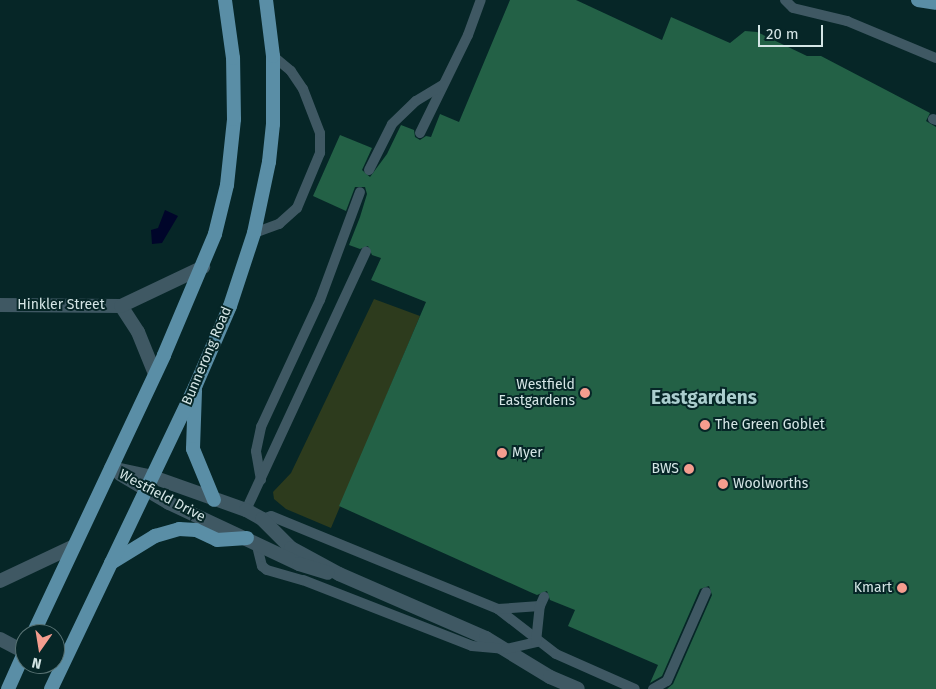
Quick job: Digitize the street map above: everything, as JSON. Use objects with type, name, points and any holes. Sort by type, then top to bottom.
[{"type":"main road","points":[[38,624],[203,267],[223,207],[234,119],[233,58],[224,0]]},
{"type":"main road","name":"Bunnerong Road","points":[[52,689],[195,387],[230,306],[254,233],[269,162],[273,56],[266,0]]},
{"type":"main road","points":[[918,0],[936,4]]},
{"type":"main road","points":[[195,387],[193,449],[214,500]]},
{"type":"main road","points":[[111,563],[155,536],[179,529],[196,530],[217,540],[251,540]]},
{"type":"main road","points":[[8,689],[15,673]]},
{"type":"street","name":"Hinkler Street","points":[[0,305],[121,306],[203,267]]},
{"type":"street","name":"Hinkler Street","points":[[121,306],[138,332],[155,374]]},
{"type":"street","name":"Westfield Drive","points":[[110,468],[153,477],[246,510],[262,520],[276,537],[291,548],[338,574],[486,638],[550,677],[578,689]]},
{"type":"street","name":"Westfield Drive","points":[[110,468],[146,491],[299,564],[338,574]]},
{"type":"street","points":[[0,580],[74,546]]},
{"type":"street","points":[[0,639],[15,646]]},
{"type":"lane","points":[[420,133],[482,0]]},
{"type":"lane","points":[[785,0],[793,8],[847,21],[936,58]]},
{"type":"lane","points":[[254,233],[280,224],[297,208],[320,153],[320,133],[303,89],[291,71],[273,56]]},
{"type":"lane","points":[[369,170],[392,124],[416,101],[443,85]]},
{"type":"lane","points":[[261,480],[256,451],[261,427],[320,300],[360,192]]},
{"type":"lane","points":[[246,510],[366,252]]},
{"type":"lane","points":[[262,520],[272,516],[498,609],[536,642],[556,654],[635,689]]},
{"type":"lane","points":[[251,540],[262,566],[267,570],[303,580],[472,646],[506,649],[536,642]]},
{"type":"lane","points":[[653,689],[667,681],[706,592]]},
{"type":"lane","points":[[498,609],[542,602],[536,642]]},
{"type":"green space","points":[[374,299],[420,316],[331,528],[286,509],[274,499],[273,492],[291,473]]},
{"type":"water","points":[[165,210],[178,216],[162,243],[152,244],[151,230],[158,228]]},
{"type":"building","name":"Westfield Eastgardens","points":[[510,0],[576,0],[662,40],[671,17],[730,43],[745,31],[757,32],[807,56],[821,56],[930,113],[926,121],[936,127],[936,689],[667,689],[673,684],[712,595],[709,586],[700,589],[662,676],[650,683],[658,665],[568,626],[575,610],[550,600],[547,591],[537,595],[339,506],[426,302],[371,280],[381,258],[372,255],[368,246],[360,249],[349,245],[367,194],[365,187],[355,187],[346,211],[313,196],[340,135],[372,148],[362,170],[370,177],[387,154],[401,125],[414,130],[415,137],[420,140],[426,136],[431,137],[440,114],[459,122]]},
{"type":"place","name":"Westfield Eastgardens","points":[[585,393]]},
{"type":"place","name":"The Green Goblet","points":[[705,425]]},
{"type":"place","name":"Myer","points":[[502,453]]},
{"type":"place","name":"BWS","points":[[689,469]]},
{"type":"place","name":"Woolworths","points":[[723,484]]},
{"type":"place","name":"Kmart","points":[[902,588]]},
{"type":"district","name":"Eastgardens","points":[[704,398]]}]
